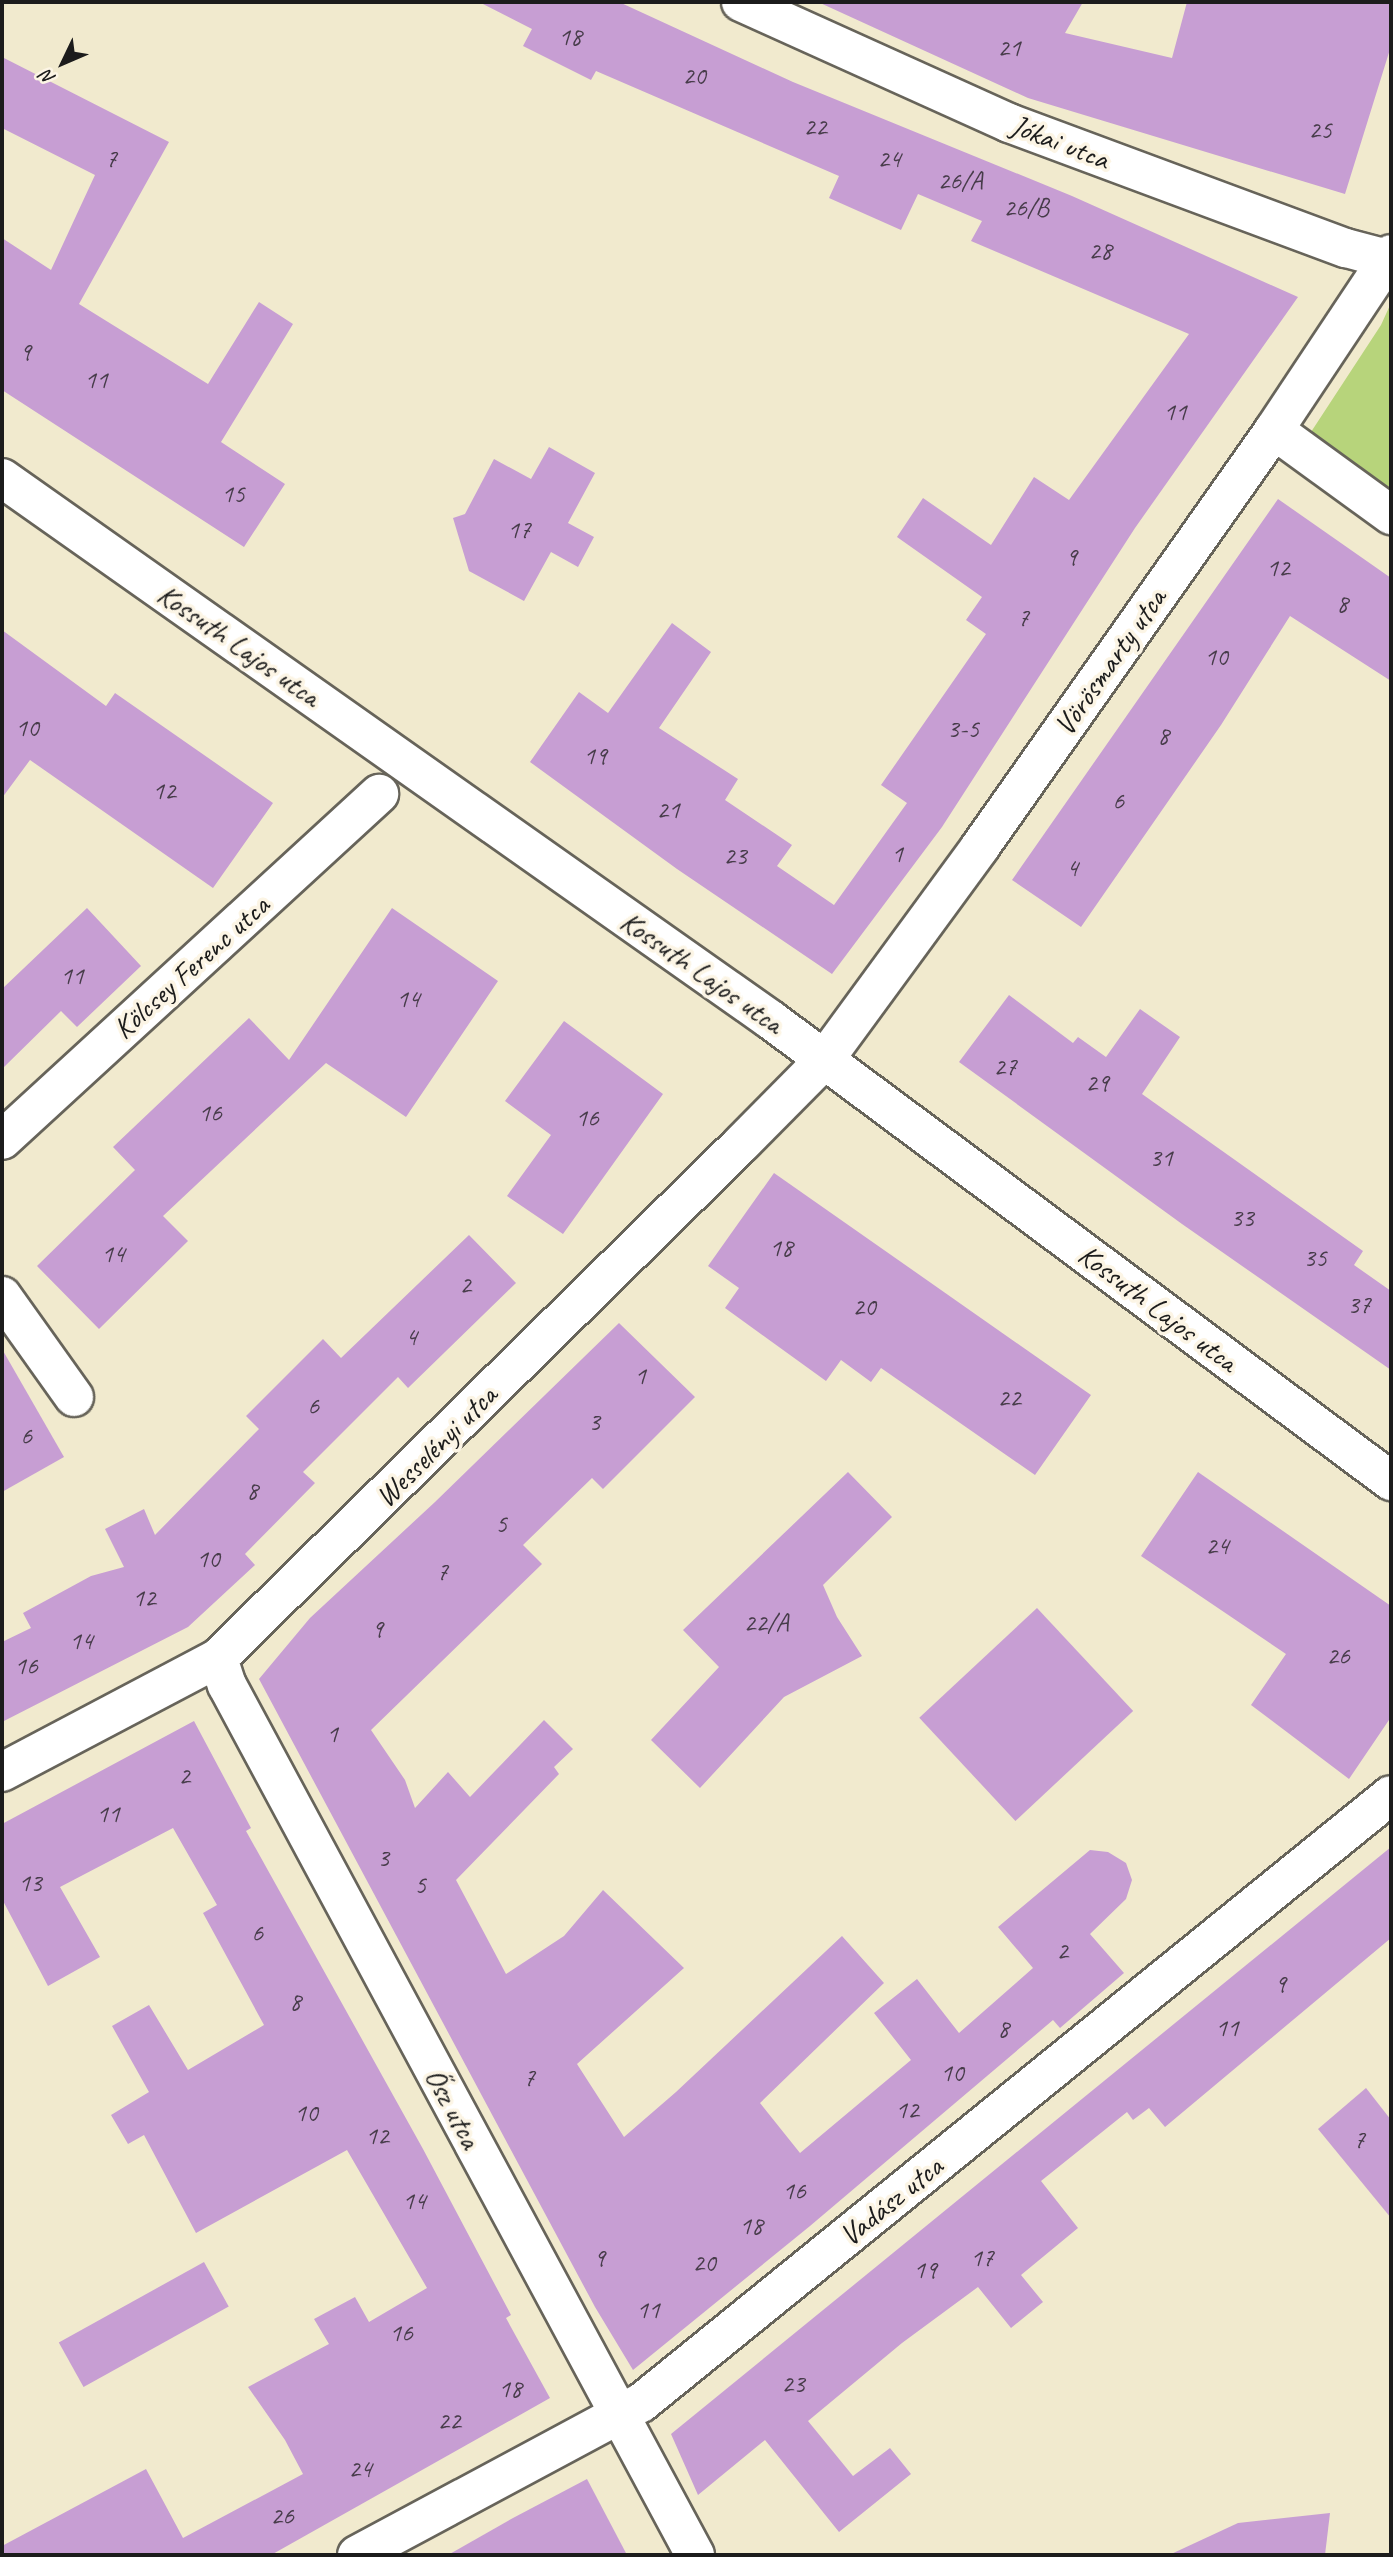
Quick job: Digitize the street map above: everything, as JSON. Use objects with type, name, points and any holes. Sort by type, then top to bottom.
[{"type":"street","name":"Jókai utca","points":[[741,2],[1009,124],[1346,248],[1390,258]]},
{"type":"street","name":"Vörösmarty utca","points":[[825,1059],[988,836],[1274,430],[1390,258]]},
{"type":"street","points":[[1274,430],[1391,515]]},
{"type":"street","name":"Kossuth Lajos utca","points":[[2,478],[825,1059],[1391,1480]]},
{"type":"street","name":"Kölcsey Ferenc utca","points":[[2,1140],[379,794]]},
{"type":"street","name":"Wesselényi utca","points":[[2,1772],[218,1658],[723,1163],[825,1059]]},
{"type":"street","points":[[2,1296],[74,1398]]},
{"type":"street","name":"Ősz utca","points":[[218,1658],[227,1685],[695,2555]]},
{"type":"street","name":"Vadász utca","points":[[357,2555],[618,2416],[652,2395],[1391,1795]]},
{"type":"green space","points":[[1391,303],[1391,518],[1294,458],[1381,325]]},
{"type":"building","points":[[479,2],[619,2],[793,82],[1072,196],[1298,297],[1135,528],[942,827],[832,974],[677,869],[530,762],[579,692],[608,713],[672,623],[711,652],[659,728],[738,779],[725,800],[792,845],[777,866],[834,905],[907,803],[881,785],[986,634],[966,620],[982,597],[897,537],[923,498],[991,545],[1034,477],[1069,500],[1189,334],[971,241],[982,221],[918,194],[901,230],[829,198],[839,176],[596,71],[591,80],[523,46],[532,29]]},
{"type":"building","points":[[818,2],[1083,2],[1065,33],[1172,58],[1187,2],[1391,2],[1391,46],[1345,194],[1028,98]]},
{"type":"building","points":[[2,57],[169,142],[79,304],[208,384],[259,302],[293,324],[221,442],[285,484],[244,547],[2,390],[2,238],[51,270],[95,175],[2,128]]},
{"type":"building","points":[[549,447],[595,473],[568,523],[594,537],[578,567],[551,552],[524,601],[469,571],[453,518],[465,514],[494,459],[531,479]]},
{"type":"building","points":[[1278,499],[1391,578],[1391,681],[1290,616],[1221,725],[1081,927],[1012,880]]},
{"type":"building","points":[[2,630],[106,706],[115,693],[273,803],[213,888],[30,760],[2,798]]},
{"type":"building","points":[[87,908],[141,966],[77,1027],[61,1011],[2,1069],[2,989]]},
{"type":"building","points":[[392,908],[498,981],[406,1117],[326,1063],[163,1216],[188,1241],[99,1329],[37,1266],[135,1170],[113,1147],[249,1018],[289,1060]]},
{"type":"building","points":[[1009,995],[1073,1043],[1078,1037],[1106,1057],[1140,1009],[1180,1037],[1142,1094],[1363,1251],[1354,1265],[1391,1291],[1391,1370],[1182,1224],[959,1062]]},
{"type":"building","points":[[564,1021],[663,1094],[563,1234],[507,1196],[551,1135],[505,1101]]},
{"type":"building","points":[[774,1173],[1091,1395],[1035,1475],[881,1368],[871,1382],[841,1360],[826,1381],[725,1308],[739,1288],[708,1266]]},
{"type":"building","points":[[469,1235],[516,1283],[408,1388],[398,1377],[303,1472],[315,1483],[245,1554],[255,1565],[188,1627],[2,1722],[2,1642],[31,1628],[23,1613],[91,1576],[124,1567],[105,1529],[144,1509],[155,1535],[259,1429],[246,1416],[323,1339],[341,1358]]},
{"type":"building","points":[[619,1323],[695,1397],[603,1489],[592,1478],[523,1545],[542,1564],[371,1730],[405,1780],[415,1808],[448,1772],[470,1797],[544,1720],[573,1749],[554,1767],[559,1774],[456,1880],[506,1974],[564,1936],[603,1890],[684,1968],[577,2064],[624,2137],[676,2092],[842,1936],[884,1983],[760,2103],[800,2153],[911,2060],[874,2013],[917,1979],[959,2033],[1033,1968],[998,1927],[1090,1850],[1108,1852],[1126,1863],[1132,1880],[1126,1899],[1090,1934],[1124,1973],[1060,2028],[1053,2020],[810,2226],[633,2370],[595,2307],[259,1679],[310,1618],[435,1502]]},
{"type":"building","points":[[2,1349],[64,1457],[2,1492]]},
{"type":"building","points":[[848,1472],[892,1517],[823,1585],[837,1617],[862,1656],[784,1697],[700,1788],[651,1740],[719,1667],[683,1630]]},
{"type":"building","points":[[1198,1472],[1391,1606],[1391,1717],[1349,1779],[1251,1705],[1286,1654],[1141,1556]]},
{"type":"building","points":[[1037,1608],[1133,1711],[1015,1821],[919,1718]]},
{"type":"building","points":[[194,1721],[251,1828],[246,1831],[423,2149],[511,2315],[506,2318],[550,2398],[271,2555],[2,2555],[2,2546],[146,2469],[183,2538],[303,2474],[285,2440],[248,2387],[329,2344],[314,2319],[355,2297],[369,2322],[427,2288],[347,2150],[196,2233],[144,2135],[128,2144],[111,2115],[149,2092],[112,2026],[149,2005],[188,2070],[264,2025],[203,1913],[217,1905],[173,1828],[60,1887],[100,1957],[48,1986],[2,1899],[2,1824]]},
{"type":"building","points":[[1391,1847],[1391,1938],[1165,2127],[1149,2108],[1133,2120],[1127,2112],[1041,2181],[1078,2228],[1021,2275],[1043,2302],[1011,2328],[978,2287],[902,2343],[808,2421],[853,2476],[890,2448],[911,2474],[839,2532],[765,2440],[698,2495],[671,2434]]},
{"type":"building","points":[[1366,2088],[1391,2120],[1391,2218],[1318,2129]]},
{"type":"building","points":[[204,2262],[229,2307],[84,2387],[59,2342]]},
{"type":"building","points":[[587,2479],[627,2555],[448,2555],[513,2518]]},
{"type":"building","points":[[1330,2513],[1325,2555],[1169,2555],[1238,2523]]}]
